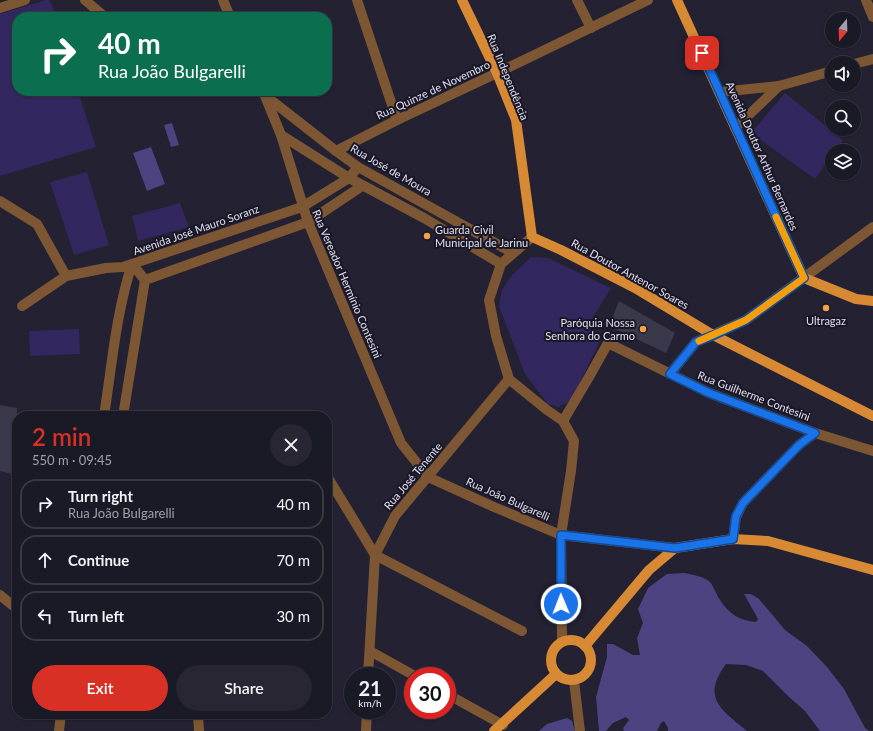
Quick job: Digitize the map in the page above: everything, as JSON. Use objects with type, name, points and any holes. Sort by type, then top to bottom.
[{"type":"main road","name":"Rua Independência","points":[[462,0],[516,120],[532,237]]},
{"type":"main road","name":"Avenida Doutor Arthur Bernardes","points":[[677,0],[804,278]]},
{"type":"main road","name":"Rua Doutor Antenor Soares","points":[[532,237],[561,250],[635,288],[714,335],[873,416]]},
{"type":"main road","points":[[804,278],[856,299],[873,301]]},
{"type":"main road","points":[[585,646],[649,570],[675,548],[733,539],[768,541],[873,570]]},
{"type":"main road","points":[[568,640],[575,640],[585,646],[592,661],[586,674],[574,681],[561,678],[556,674],[552,669],[550,656],[557,645],[568,640]]},
{"type":"main road","points":[[498,728],[556,674]]},
{"type":"street","points":[[0,8],[25,0]]},
{"type":"street","points":[[85,0],[99,12]]},
{"type":"street","points":[[223,0],[228,12]]},
{"type":"street","points":[[357,0],[397,120]]},
{"type":"street","points":[[577,0],[591,28]]},
{"type":"street","name":"Rua Quinze de Novembro","points":[[336,151],[397,120],[591,28],[627,4],[648,0]]},
{"type":"street","points":[[866,0],[873,17]]},
{"type":"street","points":[[861,62],[873,59]]},
{"type":"street","points":[[720,92],[779,86],[825,73]]},
{"type":"street","points":[[736,128],[779,86]]},
{"type":"street","name":"Rua Vereador Hermínio Contesini","points":[[265,96],[282,135],[302,207],[401,443],[428,477]]},
{"type":"street","name":"Rua José de Moura","points":[[268,96],[358,167],[513,253]]},
{"type":"street","points":[[282,135],[362,186],[424,218],[501,264]]},
{"type":"street","name":"Avenida José Mauro Soranz","points":[[105,411],[119,314],[132,264],[302,207],[349,178],[358,167]]},
{"type":"street","points":[[145,280],[308,222],[362,186]]},
{"type":"street","points":[[0,202],[37,224],[66,276]]},
{"type":"street","points":[[424,218],[432,207]]},
{"type":"street","points":[[670,374],[696,342],[746,320],[873,227]]},
{"type":"street","points":[[532,237],[501,264],[489,300],[496,336],[509,379],[563,421],[574,441],[561,535],[562,642]]},
{"type":"street","points":[[22,306],[66,276],[106,268],[123,267],[132,264],[145,280],[124,411]]},
{"type":"street","name":"Rua Guilherme Contesini","points":[[563,421],[608,343],[709,393],[815,433],[873,451]]},
{"type":"street","name":"Rua José Tenente","points":[[369,667],[375,555],[395,516],[509,379]]},
{"type":"street","points":[[733,539],[736,516],[743,503],[799,445],[815,433]]},
{"type":"street","name":"Rua João Bulgarelli","points":[[428,477],[561,535],[675,548]]},
{"type":"street","points":[[332,484],[375,555],[522,631]]},
{"type":"street","points":[[0,594],[12,605]]},
{"type":"street","points":[[370,651],[404,670]]},
{"type":"street","points":[[574,681],[580,731]]},
{"type":"street","points":[[456,700],[498,728]]},
{"type":"street","points":[[59,731],[61,719]]},
{"type":"street","points":[[198,719],[199,731]]},
{"type":"street","points":[[366,731],[367,719]]},
{"type":"shaded area","points":[[50,0],[54,12],[12,12],[12,96],[80,96],[96,147],[0,176],[0,14]]},
{"type":"shaded area","points":[[785,93],[825,125],[825,136],[838,136],[843,140],[840,144],[825,144],[825,165],[815,179],[751,133]]},
{"type":"shaded area","points":[[172,123],[179,145],[171,147],[164,125]]},
{"type":"shaded area","points":[[151,147],[165,184],[147,191],[133,153]]},
{"type":"shaded area","points":[[87,172],[109,245],[74,255],[50,182]]},
{"type":"shaded area","points":[[180,203],[189,227],[138,241],[132,216]]},
{"type":"shaded area","points":[[531,257],[548,258],[611,288],[590,322],[601,339],[574,395],[567,403],[558,407],[548,404],[525,374],[499,306],[502,290],[512,275]]},
{"type":"shaded area","points":[[79,329],[80,354],[30,356],[29,331]]},
{"type":"shaded area","points":[[685,573],[709,581],[727,609],[735,616],[745,620],[756,622],[758,619],[744,594],[751,594],[759,599],[785,630],[807,646],[827,667],[844,689],[865,728],[869,731],[820,731],[805,711],[763,671],[746,665],[726,664],[715,686],[717,702],[729,716],[747,731],[668,731],[664,721],[661,723],[657,731],[624,731],[623,728],[629,720],[626,717],[613,723],[606,731],[599,731],[596,697],[607,657],[607,644],[613,644],[633,655],[640,655],[637,638],[643,623],[638,609],[648,588],[667,574]]},
{"type":"shaded area","points":[[567,718],[572,721],[575,731],[539,731],[547,724]]},
{"type":"building","name":"Paróquia Nossa Senhora do Carmo","points":[[619,301],[675,333],[666,353],[609,326]]},
{"type":"building","points":[[0,405],[17,408],[17,411],[12,411],[12,474],[0,471]]},
{"type":"slow traffic","points":[[699,341],[746,320],[804,278],[776,217]]},
{"type":"place","name":"Guarda Civil Municipal de Jarinu","points":[[427,236]]},
{"type":"place","name":"Ultragaz","points":[[826,308]]},
{"type":"place","name":"Paróquia Nossa Senhora do Carmo","points":[[643,329]]},
{"type":"route","points":[[561,604],[561,535],[675,548],[733,539],[736,516],[743,503],[799,445],[815,433],[709,393],[670,374],[696,342],[746,320],[804,278],[702,53]]}]
